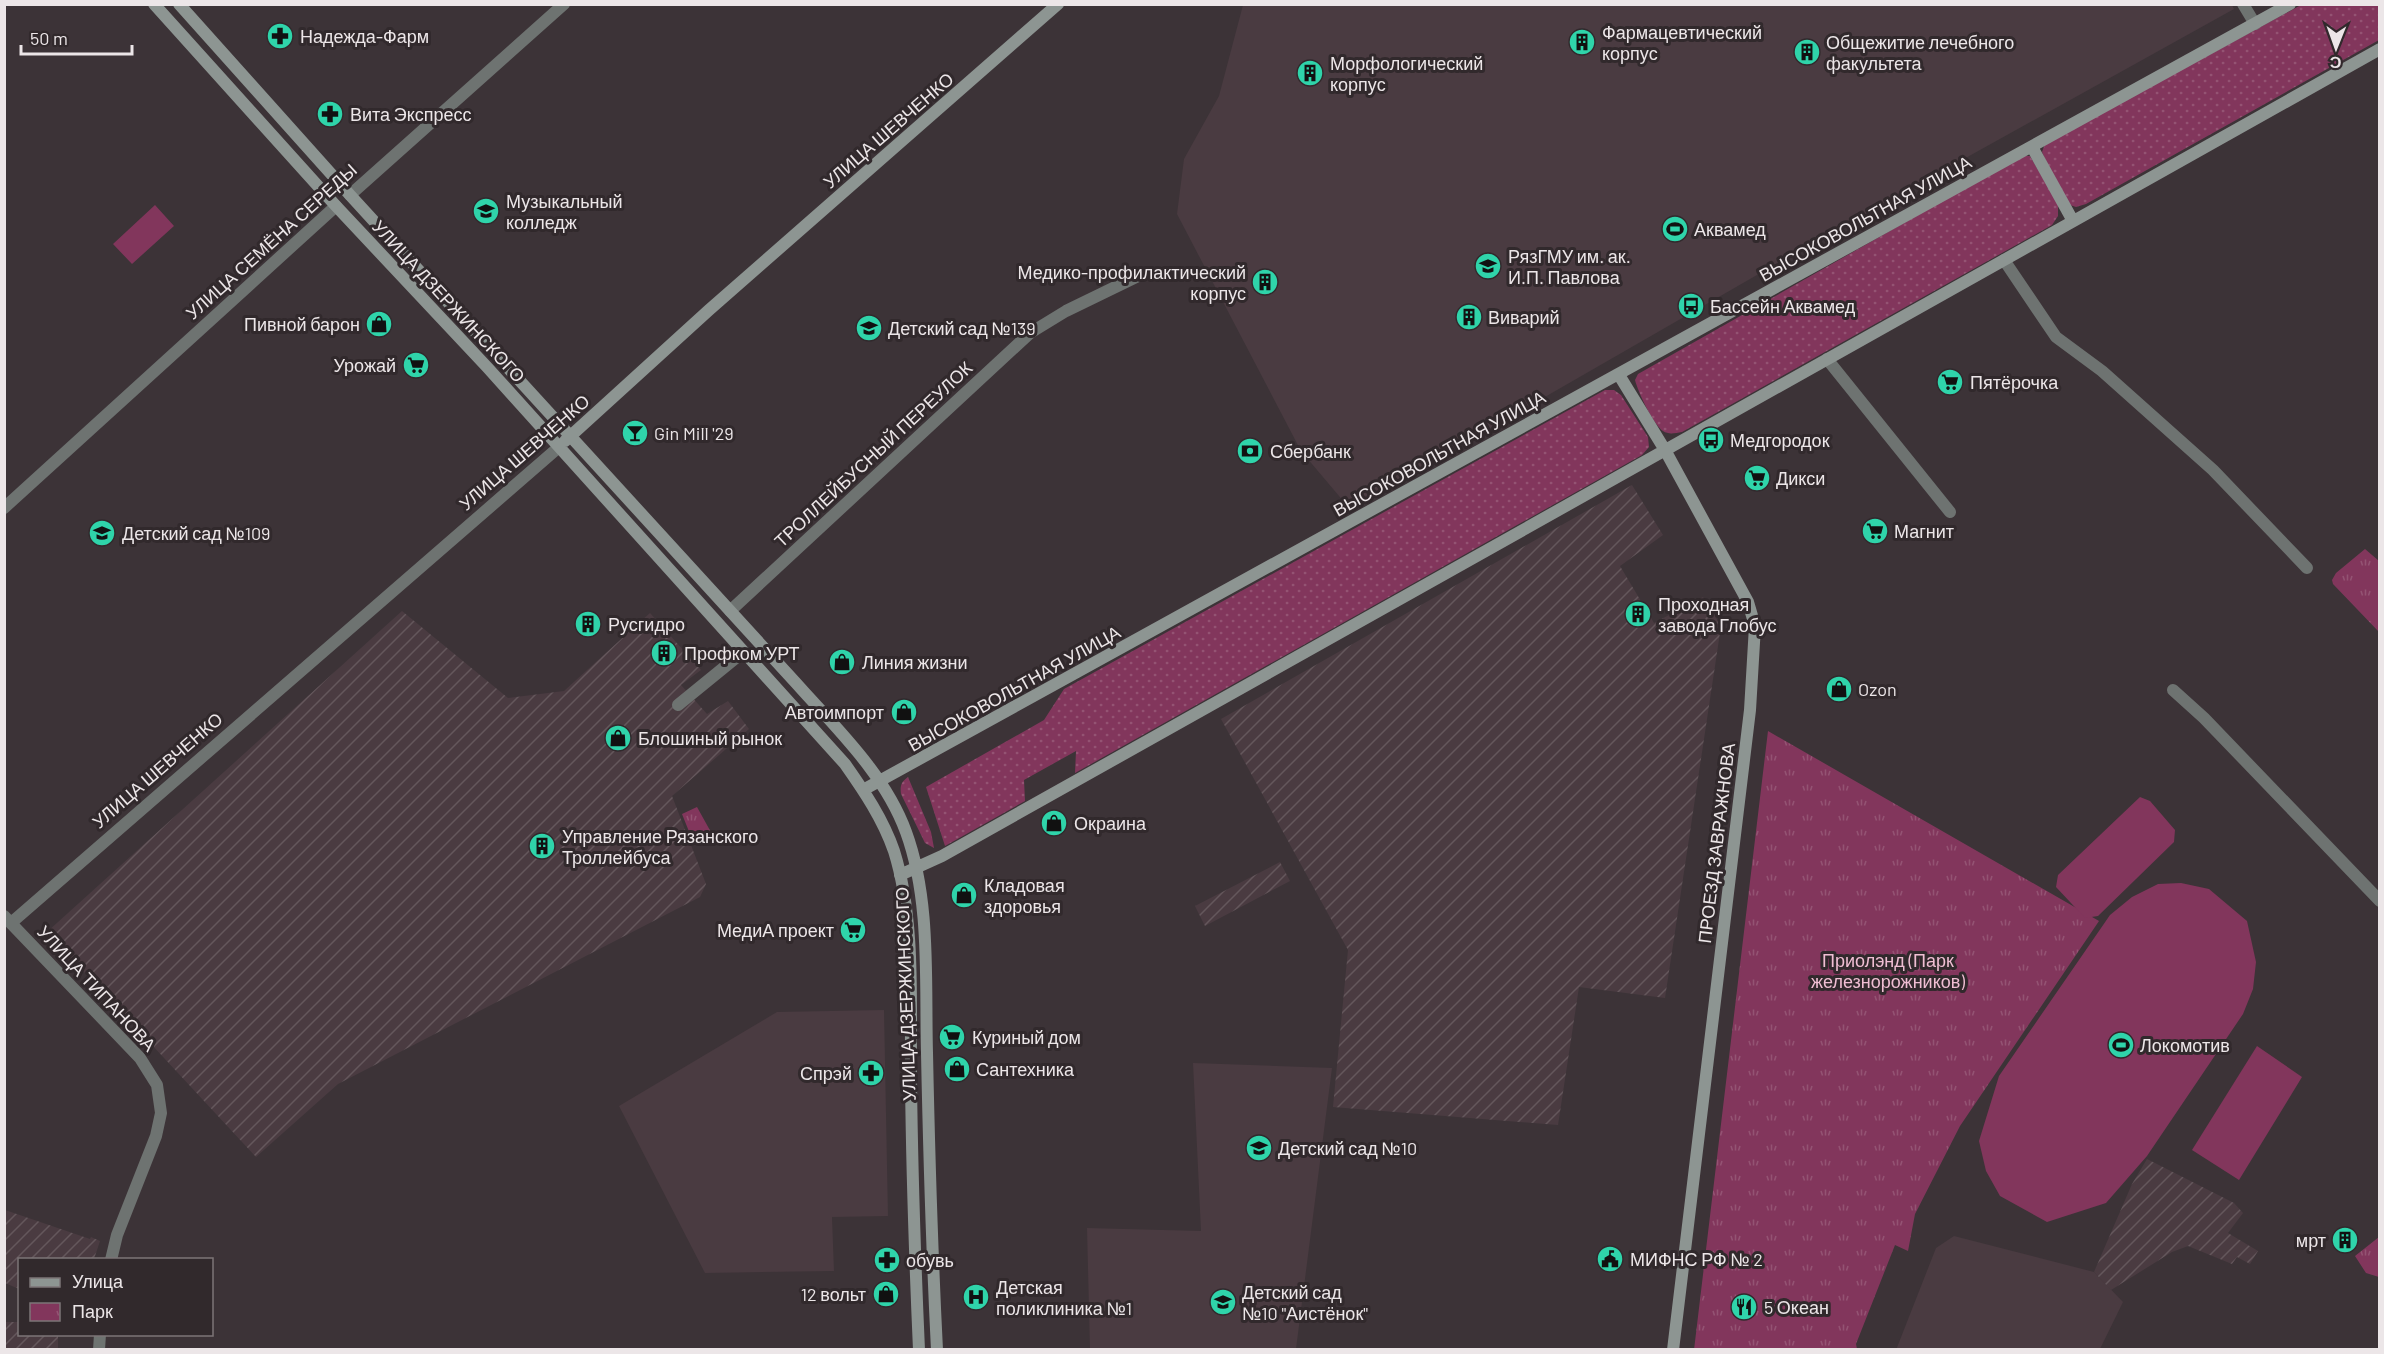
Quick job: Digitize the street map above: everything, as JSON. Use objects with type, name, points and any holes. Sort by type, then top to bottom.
[{"type":"street","name":"УЛИЦА ДЗЕРЖИНСКОГО","points":[[154,4],[336,206],[488,367],[845,764],[863,789],[885,831],[900,875],[909,954],[912,1185],[919,1350]]},
{"type":"street","name":"УЛИЦА ДЗЕРЖИНСКОГО","points":[[179,4],[861,756],[896,808],[906,833],[920,889],[937,1350]]},
{"type":"street","name":"УЛИЦА СЕМЁНА СЕРЕДЫ","points":[[4,508],[336,206],[564,4]]},
{"type":"street","name":"УЛИЦА ШЕВЧЕНКО","points":[[8,919],[63,876],[571,437],[709,310],[1058,4]]},
{"type":"street","points":[[2243,4],[2255,24]]},
{"type":"street","name":"ВЫСОКОВОЛЬТНАЯ УЛИЦА","points":[[863,789],[1619,375],[2289,4]]},
{"type":"street","points":[[900,875],[1186,720],[2379,49]]},
{"type":"street","points":[[2032,147],[2073,221]]},
{"type":"street","points":[[2004,260],[2056,337],[2102,371],[2213,470],[2307,568]]},
{"type":"street","name":"ТРОЛЛЕЙБУСНЫЙ ПЕРЕУЛОК","points":[[730,611],[1030,333],[1066,311],[1138,276]]},
{"type":"street","points":[[1827,359],[1950,512]]},
{"type":"street","name":"ПРОЕЗД ЗАВРАЖНОВА","points":[[1619,375],[1665,450],[1748,602],[1755,627],[1750,710],[1673,1350]]},
{"type":"street","points":[[717,622],[730,611]]},
{"type":"street","points":[[678,705],[756,640]]},
{"type":"street","points":[[2173,690],[2212,727],[2379,901]]},
{"type":"street","name":"УЛИЦА ТИПАНОВА","points":[[8,919],[140,1058],[157,1085],[161,1113],[156,1136],[117,1235],[111,1258]]},
{"type":"street","points":[[912,1185],[930,1185]]},
{"type":"shaded area","name":"РязГМУ им. ак. И.П. Павлова","points":[[1243,5],[2232,5],[2234,9],[1818,240],[1350,509],[1301,451],[1177,214],[1184,159],[1219,96]]},
{"type":"shaded area","points":[[1632,485],[1663,535],[1620,566],[1654,623],[1703,597],[1721,626],[1665,998],[1579,987],[1558,1125],[1333,1107],[1348,950],[1221,719]]},
{"type":"shaded area","points":[[402,611],[508,698],[564,691],[650,613],[701,670],[681,685],[707,714],[728,701],[749,729],[672,796],[706,884],[700,897],[338,1084],[256,1157],[47,932]]},
{"type":"shaded area","points":[[1280,862],[1290,881],[1205,926],[1195,906]]},
{"type":"shaded area","points":[[884,1010],[888,1216],[832,1217],[834,1271],[705,1273],[619,1106],[777,1012]]},
{"type":"shaded area","name":"Детский сад №10","points":[[1193,1063],[1332,1068],[1296,1349],[1090,1349],[1087,1228],[1201,1231]]},
{"type":"shaded area","points":[[2147,1159],[2234,1203],[2243,1213],[2228,1233],[2258,1251],[2250,1264],[2237,1257],[2232,1264],[2188,1246],[2172,1252],[2111,1290],[2094,1272],[2132,1184]]},
{"type":"shaded area","points":[[5,1210],[100,1241],[94,1258],[18,1258],[18,1289],[5,1283]]},
{"type":"shaded area","points":[[1954,1236],[2094,1272],[2123,1302],[2100,1349],[1896,1350],[1936,1248]]},
{"type":"shaded area","points":[[4,1322],[18,1322],[18,1336],[58,1336],[58,1349],[5,1349]]},
{"type":"green space","points":[[2301,5],[2379,5],[2379,40],[2086,204],[2076,207],[2067,204],[2042,152],[2045,144]]},
{"type":"green space","points":[[2022,156],[2030,156],[2058,204],[2058,216],[2052,225],[1682,432],[1665,432],[1655,422],[1635,380],[1638,374]]},
{"type":"green space","points":[[155,205],[174,226],[132,264],[113,244]]},
{"type":"green space","points":[[1605,390],[1614,390],[1621,395],[1648,437],[1649,447],[1642,455],[1075,773],[1076,751],[1024,780],[1025,801],[945,846],[926,787],[1044,720],[1064,689]]},
{"type":"green space","points":[[2365,549],[2379,561],[2379,632],[2333,584],[2332,580],[2336,573]]},
{"type":"green space","name":"Приолэнд (Парк железнорожников)","points":[[1768,731],[2099,921],[1960,1126],[1915,1214],[1908,1251],[1895,1245],[1856,1344],[1857,1349],[1694,1350]]},
{"type":"green space","points":[[908,777],[931,832],[934,848],[925,843],[901,794],[901,784]]},
{"type":"green space","points":[[2140,797],[2150,801],[2175,830],[2174,842],[2098,916],[2085,918],[2056,887],[2058,875]]},
{"type":"green space","points":[[697,807],[712,834],[694,844],[682,814]]},
{"type":"green space","name":"Локомотив","points":[[2181,883],[2209,889],[2247,921],[2256,962],[2253,989],[2243,1014],[2147,1156],[2106,1203],[2047,1222],[2000,1196],[1986,1171],[1979,1141],[1999,1076],[2110,915],[2132,897],[2158,884]]},
{"type":"green space","points":[[2257,1046],[2302,1077],[2239,1180],[2192,1150]]},
{"type":"green space","points":[[2379,1237],[2379,1277],[2366,1273],[2355,1256]]},
{"type":"place","name":"Надежда-Фарм","points":[[280,36]]},
{"type":"place","name":"Фармацевтический корпус","points":[[1582,42]]},
{"type":"place","name":"Общежитие лечебного факультета","points":[[1807,52]]},
{"type":"place","name":"Морфологический корпус","points":[[1310,73]]},
{"type":"place","name":"Вита Экспресс","points":[[330,114]]},
{"type":"place","name":"Музыкальный колледж","points":[[486,211]]},
{"type":"place","name":"Аквамед","points":[[1675,229]]},
{"type":"place","name":"РязГМУ им. ак. И.П. Павлова","points":[[1488,266]]},
{"type":"place","name":"Медико-профилактический корпус","points":[[1265,282]]},
{"type":"place","name":"Бассейн Аквамед","points":[[1691,306]]},
{"type":"place","name":"Виварий","points":[[1469,317]]},
{"type":"place","name":"Пивной барон","points":[[379,324]]},
{"type":"place","name":"Детский сад №139","points":[[869,328]]},
{"type":"place","name":"Урожай","points":[[416,365]]},
{"type":"place","name":"Пятёрочка","points":[[1950,382]]},
{"type":"place","name":"Gin Mill '29","points":[[635,433]]},
{"type":"place","name":"Медгородок","points":[[1711,440]]},
{"type":"place","name":"Сбербанк","points":[[1250,451]]},
{"type":"place","name":"Дикси","points":[[1757,478]]},
{"type":"place","name":"Магнит","points":[[1875,531]]},
{"type":"place","name":"Детский сад №109","points":[[102,533]]},
{"type":"place","name":"Проходная завода Глобус","points":[[1638,614]]},
{"type":"place","name":"Русгидро","points":[[588,624]]},
{"type":"place","name":"Профком УРТ","points":[[664,653]]},
{"type":"place","name":"Линия жизни","points":[[842,662]]},
{"type":"place","name":"Ozon","points":[[1839,689]]},
{"type":"place","name":"Автоимпорт","points":[[904,712]]},
{"type":"place","name":"Блошиный рынок","points":[[618,738]]},
{"type":"place","name":"Окраина","points":[[1054,823]]},
{"type":"place","name":"Управление Рязанского Троллейбуса","points":[[542,846]]},
{"type":"place","name":"Кладовая здоровья","points":[[964,895]]},
{"type":"place","name":"МедиА проект","points":[[853,930]]},
{"type":"place","name":"Куриный дом","points":[[952,1037]]},
{"type":"place","name":"Локомотив","points":[[2121,1045]]},
{"type":"place","name":"Сантехника","points":[[957,1069]]},
{"type":"place","name":"Спрэй","points":[[871,1073]]},
{"type":"place","name":"Детский сад №10","points":[[1259,1148]]},
{"type":"place","name":"мрт","points":[[2345,1240]]},
{"type":"place","name":"МИФНС РФ № 2","points":[[1610,1259]]},
{"type":"place","name":"обувь","points":[[887,1260]]},
{"type":"place","name":"12 вольт","points":[[886,1294]]},
{"type":"place","name":"Детская поликлиника №1","points":[[976,1297]]},
{"type":"place","name":"Детский сад №10 \"Аистёнок\"","points":[[1223,1302]]},
{"type":"place","name":"5 Океан","points":[[1744,1307]]}]
